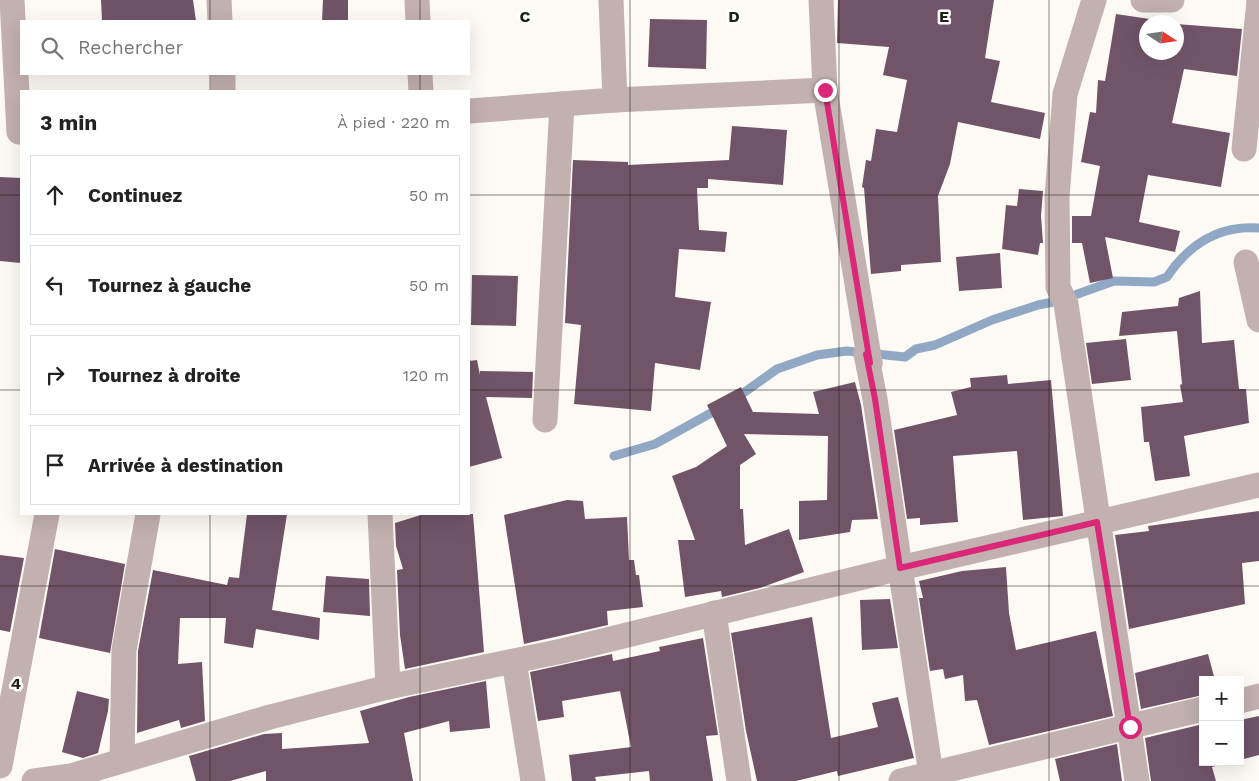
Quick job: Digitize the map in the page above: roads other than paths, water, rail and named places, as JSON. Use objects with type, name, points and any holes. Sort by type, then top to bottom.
[{"type":"street","points":[[12,0],[13,132]]},
{"type":"street","points":[[219,0],[220,20]]},
{"type":"street","points":[[418,0],[418,20]]},
{"type":"street","points":[[612,0],[615,100]]},
{"type":"street","points":[[821,0],[825,90],[870,363],[866,354],[875,399],[932,778]]},
{"type":"street","points":[[1094,0],[1065,94],[1057,197],[1062,296],[1137,781]]},
{"type":"street","points":[[1144,0],[1172,0]]},
{"type":"street","points":[[1238,0],[1258,8]]},
{"type":"street","points":[[1244,149],[1259,1]]},
{"type":"street","points":[[223,75],[224,90]]},
{"type":"street","points":[[420,75],[421,90]]},
{"type":"street","points":[[470,111],[615,100],[825,90]]},
{"type":"street","points":[[545,420],[562,104]]},
{"type":"street","points":[[1246,262],[1259,320]]},
{"type":"street","points":[[34,781],[71,776],[270,717],[388,687],[514,661],[900,568],[1259,485]]},
{"type":"street","points":[[0,766],[48,515]]},
{"type":"street","points":[[122,760],[124,650],[148,515]]},
{"type":"street","points":[[380,515],[388,687]]},
{"type":"street","points":[[714,614],[739,781]]},
{"type":"street","points":[[514,661],[533,781]]},
{"type":"street","points":[[1244,699],[1259,696]]},
{"type":"street","points":[[901,781],[932,778],[1199,711]]},
{"type":"waterway","points":[[735,399],[777,369],[817,355],[847,351],[905,357],[916,349],[935,345],[992,320],[1038,305],[1058,301],[1114,281],[1154,282],[1167,277],[1185,255],[1206,239],[1218,233],[1231,230],[1259,228]]},
{"type":"waterway","points":[[614,456],[655,444],[720,408]]}]
